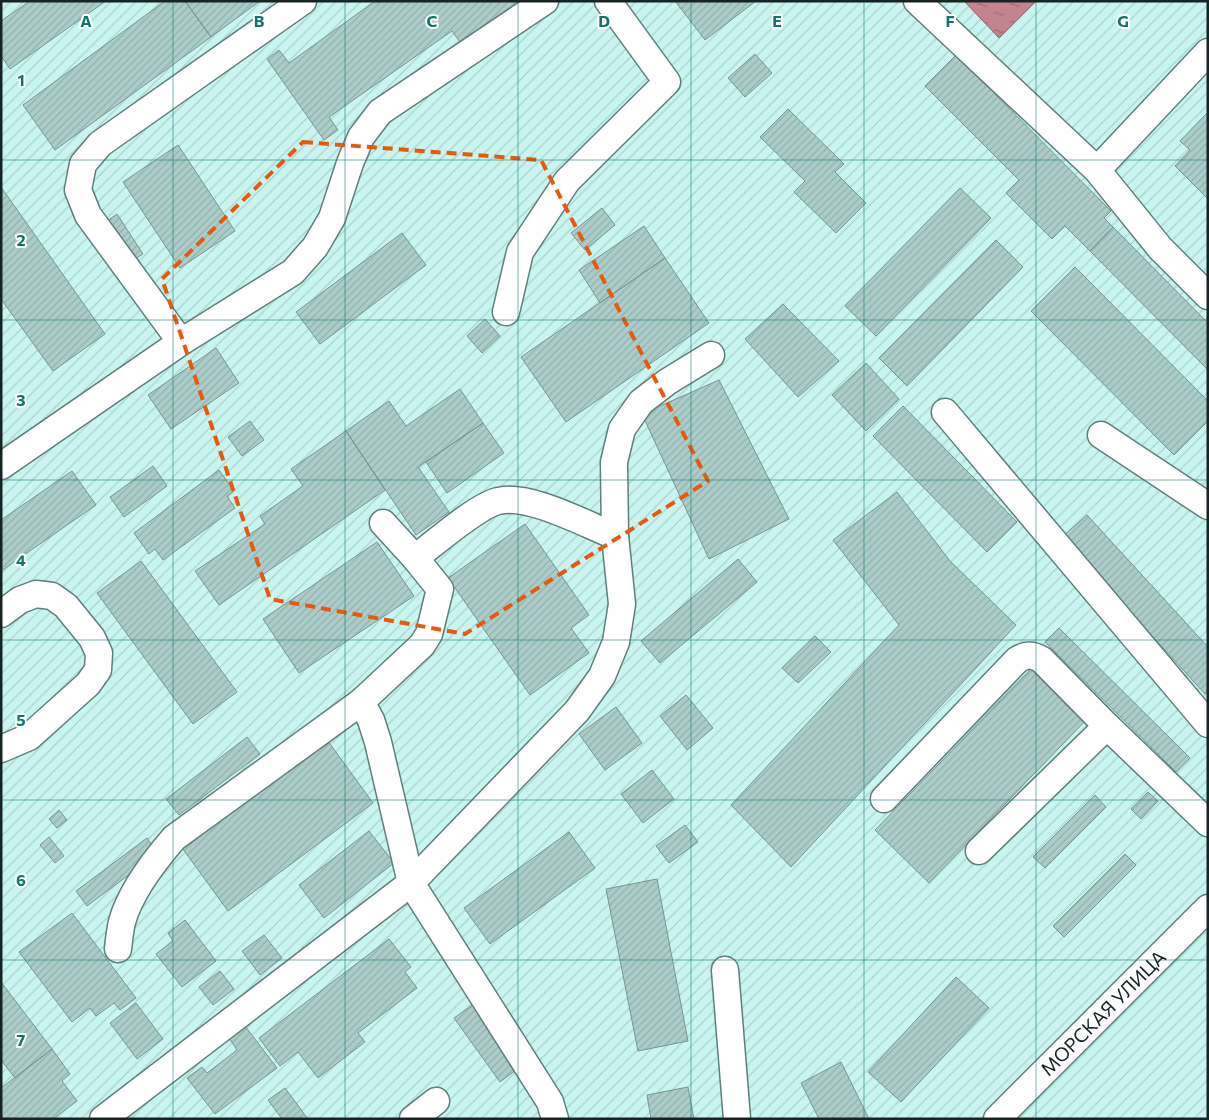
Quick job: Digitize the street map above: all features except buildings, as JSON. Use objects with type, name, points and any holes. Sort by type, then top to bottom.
[{"type":"street","points":[[181,342],[88,215],[78,190],[83,164],[100,144],[303,1]]},
{"type":"street","points":[[1,466],[181,342],[293,272],[315,248],[332,218],[350,163],[361,137],[380,112],[545,1]]},
{"type":"street","points":[[506,312],[520,252],[567,181],[667,82],[608,1]]},
{"type":"street","points":[[917,1],[1096,170],[1160,248],[1208,296]]},
{"type":"street","points":[[1096,170],[1208,52]]},
{"type":"street","points":[[103,1119],[411,883],[577,711],[602,676],[616,642],[622,604],[615,536],[614,462],[622,429],[641,402],[667,382],[711,355]]},
{"type":"street","points":[[945,412],[1208,724]]},
{"type":"street","points":[[1101,435],[1208,506]]},
{"type":"street","points":[[415,558],[480,509],[497,501],[506,500],[516,499],[533,503],[615,536]]},
{"type":"street","points":[[118,949],[122,921],[131,899],[160,854],[174,838],[361,702],[422,644],[430,634],[440,589],[384,523]]},
{"type":"street","points":[[1,614],[20,600],[36,594],[52,596],[66,606],[87,631],[99,653],[98,670],[88,684],[29,737],[1,749]]},
{"type":"street","points":[[884,800],[1018,660],[1025,655],[1034,655],[1042,660],[1107,726],[1208,823]]},
{"type":"street","points":[[361,702],[378,742],[411,883],[550,1102],[555,1119]]},
{"type":"street","points":[[979,851],[1107,726]]},
{"type":"street","name":"МОРСКАЯ УЛИЦА","points":[[997,1119],[1208,908]]},
{"type":"street","points":[[725,970],[737,1119]]},
{"type":"street","points":[[413,1119],[436,1101]]},
{"type":"highlighted area","points":[[303,142],[541,160],[708,481],[465,634],[270,599],[162,279]]},
{"type":"shaded area","points":[[1,1],[1208,1],[1208,1119],[1,1119]]},
{"type":"water","points":[[964,1],[1036,1],[999,38]]}]
